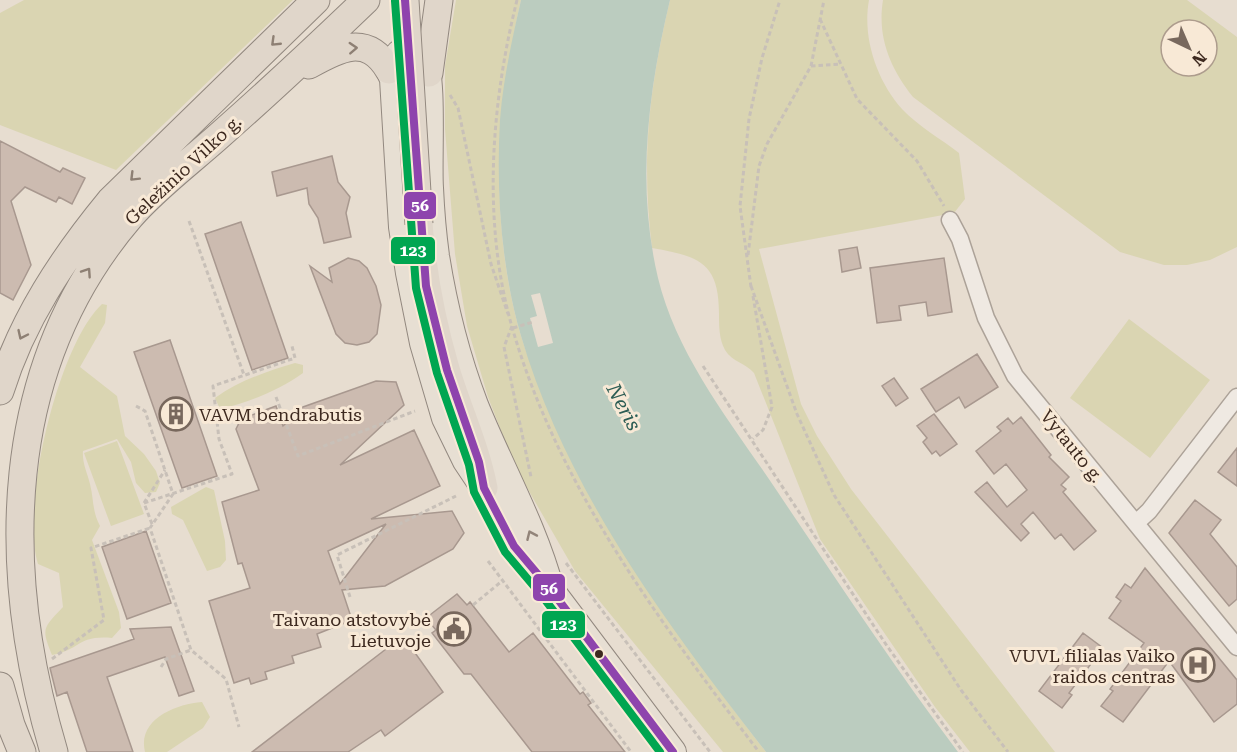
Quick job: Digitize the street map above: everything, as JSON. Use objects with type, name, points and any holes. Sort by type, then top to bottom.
[{"type":"highway","name":"Geležinio Vilko g.","points":[[0,391],[23,331],[48,285],[81,236],[110,201],[316,0]]},
{"type":"highway","name":"Geležinio Vilko g.","points":[[54,752],[36,717],[15,643],[3,552],[6,479],[16,427],[31,379],[47,340],[72,294],[116,233],[161,187],[282,80],[366,0]]},
{"type":"highway","points":[[405,0],[419,224],[426,286],[435,328],[450,380],[479,462],[484,488]]},
{"type":"highway","points":[[439,0],[439,82]]},
{"type":"highway","points":[[282,80],[335,50],[357,47],[368,49],[376,54],[390,70]]},
{"type":"highway","points":[[0,686],[11,725],[22,752]]},
{"type":"main road","points":[[551,590],[538,549],[475,404],[453,340],[436,257],[430,189],[439,82],[423,57],[412,47],[403,49],[395,55],[390,70],[393,80],[402,227],[423,343],[445,418],[466,462],[484,488],[514,546],[551,590],[673,752]]},
{"type":"street","name":"Vytauto g.","points":[[950,220],[964,250],[986,318],[1015,376],[1237,647]]},
{"type":"street","points":[[1136,523],[1149,511],[1237,397]]},
{"type":"path","points":[[517,0],[502,64],[496,104],[494,152],[501,268],[512,327],[504,347],[531,478]]},
{"type":"path","points":[[753,439],[764,430],[772,406],[740,206],[749,119],[762,58],[780,0]]},
{"type":"path","points":[[748,260],[759,166],[767,144],[811,66],[824,0]]},
{"type":"path","points":[[819,17],[857,99],[887,128],[930,179],[950,220]]},
{"type":"path","points":[[811,66],[841,64]]},
{"type":"path","points":[[439,82],[458,108],[491,264],[551,429],[595,517],[669,634],[759,752]]},
{"type":"path","points":[[189,221],[244,375]]},
{"type":"path","points":[[751,286],[797,414],[834,495],[961,690],[1008,752]]},
{"type":"path","points":[[512,327],[532,322]]},
{"type":"path","points":[[144,503],[232,474],[219,439],[213,386],[295,358],[292,346]]},
{"type":"path","points":[[703,366],[881,637],[963,752]]},
{"type":"path","points":[[276,397],[298,456],[415,411]]},
{"type":"path","points":[[136,406],[145,411],[173,494]]},
{"type":"path","points":[[165,470],[144,503],[191,650],[226,679],[239,727]]},
{"type":"path","points":[[51,660],[105,620],[92,548],[151,526],[173,494]]},
{"type":"path","points":[[350,597],[337,555],[456,496]]},
{"type":"path","points":[[561,557],[710,752]]},
{"type":"path","points":[[488,561],[631,752]]},
{"type":"path","points":[[472,605],[502,581]]},
{"type":"path","points":[[161,668],[166,659],[191,650]]},
{"type":"shaded area","points":[[24,0],[293,0],[116,170],[0,125],[0,13]]},
{"type":"shaded area","points":[[456,0],[521,0],[506,84],[500,168],[500,211],[511,295],[528,358],[576,465],[624,551],[706,673],[766,752],[723,752],[575,571],[515,467],[488,397],[467,326],[455,254],[445,129],[445,66]]},
{"type":"shaded area","points":[[670,0],[869,0],[867,14],[870,44],[885,86],[908,115],[959,153],[965,199],[954,213],[759,249],[801,404],[817,436],[851,489],[1055,752],[970,752],[935,707],[820,539],[754,373],[731,357],[723,346],[718,296],[710,272],[693,258],[652,248],[647,184],[649,124],[657,64]]},
{"type":"shaded area","points":[[883,0],[1187,0],[1211,18],[1159,18],[1159,78],[1219,78],[1219,24],[1237,37],[1237,247],[1210,260],[1187,265],[1164,265],[1120,252],[913,97],[898,75],[887,52],[882,27]]},
{"type":"shaded area","points":[[102,304],[107,305],[105,323],[80,367],[117,396],[125,436],[144,454],[156,471],[160,483],[156,492],[145,493],[136,483],[131,462],[117,439],[83,451],[94,510],[100,526],[92,540],[119,612],[121,628],[112,638],[92,639],[52,655],[45,633],[48,624],[63,607],[59,573],[38,564],[34,538],[34,505],[39,467],[58,389],[71,354],[86,325]]},
{"type":"shaded area","points":[[1129,319],[1210,380],[1150,458],[1070,398]]},
{"type":"shaded area","points":[[295,363],[303,365],[303,373],[284,385],[242,403],[220,409],[215,398],[233,386]]},
{"type":"shaded area","points":[[117,441],[144,514],[111,526],[84,453]]},
{"type":"shaded area","points":[[206,487],[214,490],[225,541],[226,560],[220,567],[207,571],[183,520],[172,514],[171,507]]},
{"type":"shaded area","points":[[202,702],[210,717],[203,728],[167,752],[145,752],[144,741],[152,723],[170,710]]},
{"type":"water","name":"Neris","points":[[521,0],[670,0],[651,104],[646,173],[651,243],[667,307],[692,363],[725,415],[843,590],[958,752],[766,752],[658,606],[593,503],[565,449],[541,393],[521,336],[509,284],[500,202],[500,120],[511,45]]},
{"type":"pier","points":[[540,293],[553,343],[538,347],[530,318],[537,316],[531,295]]},
{"type":"building","points":[[0,141],[60,172],[63,168],[85,178],[72,204],[59,197],[56,202],[25,187],[11,201],[31,265],[13,300],[0,293]]},
{"type":"building","points":[[332,156],[338,182],[350,197],[346,213],[351,237],[324,243],[318,218],[309,204],[307,188],[277,196],[272,172]]},
{"type":"building","points":[[241,222],[288,358],[252,370],[205,234]]},
{"type":"building","points":[[857,247],[861,268],[842,272],[839,250]]},
{"type":"building","points":[[348,258],[359,261],[367,268],[376,286],[381,305],[377,334],[369,342],[357,345],[345,343],[336,334],[310,266],[332,282],[329,268]]},
{"type":"building","points":[[944,258],[952,312],[928,316],[926,302],[899,306],[901,320],[877,323],[870,268]]},
{"type":"building","name":"VAVM bendrabutis","points":[[170,340],[217,476],[182,488],[134,352]]},
{"type":"building","points":[[977,354],[998,387],[965,408],[959,397],[936,412],[921,389]]},
{"type":"building","points":[[894,378],[908,398],[896,406],[882,386]]},
{"type":"building","points":[[376,381],[396,382],[404,405],[340,465],[414,430],[440,486],[371,519],[452,511],[464,533],[453,549],[385,586],[342,590],[352,620],[317,634],[321,647],[292,656],[294,663],[265,672],[267,679],[251,684],[249,678],[234,683],[209,601],[250,588],[242,563],[238,564],[222,502],[259,490],[236,429],[241,419],[276,406],[283,426],[303,407]],"holes":[[[386,524],[340,584],[328,551]]]},
{"type":"building","points":[[934,414],[957,444],[940,456],[936,451],[932,454],[923,442],[927,438],[917,426]]},
{"type":"building","points":[[1021,417],[1051,455],[1049,457],[1069,477],[1061,485],[1066,489],[1063,492],[1096,531],[1074,550],[1061,534],[1055,539],[1033,512],[1021,524],[1029,533],[1021,541],[975,492],[987,482],[1007,507],[1027,490],[1006,464],[994,474],[976,451],[1001,431],[997,427],[1008,418],[1013,424]]},
{"type":"building","points":[[1237,448],[1237,486],[1218,472]]},
{"type":"building","points":[[1195,500],[1221,520],[1210,534],[1237,567],[1237,599],[1229,606],[1169,533]]},
{"type":"building","points":[[146,531],[171,603],[127,619],[102,547]]},
{"type":"building","points":[[1145,568],[1237,680],[1237,704],[1214,722],[1169,661],[1123,722],[1101,706],[1113,691],[1110,689],[1144,643],[1109,618],[1121,601],[1116,597],[1125,584],[1131,588]]},
{"type":"building","points":[[457,594],[467,605],[470,602],[509,652],[533,633],[580,694],[583,692],[591,703],[588,705],[625,752],[532,752],[471,674],[464,674],[432,633],[436,630],[426,618]]},
{"type":"building","points":[[171,627],[194,691],[179,696],[165,657],[107,677],[133,752],[87,752],[67,692],[57,696],[50,668],[134,639],[130,629]]},
{"type":"building","points":[[1083,633],[1103,648],[1069,693],[1072,695],[1062,708],[1039,691]]},
{"type":"building","points":[[403,636],[443,692],[385,736],[381,730],[348,752],[252,752]]},
{"type":"transit line","name":"56","points":[[405,0],[426,286],[447,370],[479,462],[484,488],[514,546],[551,590],[673,752]]},
{"type":"transit line","name":"123","points":[[395,1],[416,288],[437,373],[469,465],[474,492],[505,552],[543,597],[660,752]]},
{"type":"place","name":"VAVM bendrabutis","points":[[176,414]]},
{"type":"place","name":"Taivano atstovybė Lietuvoje","points":[[454,629]]},
{"type":"place","name":"VUVL filialas Vaiko raidos centras","points":[[1198,665]]}]
